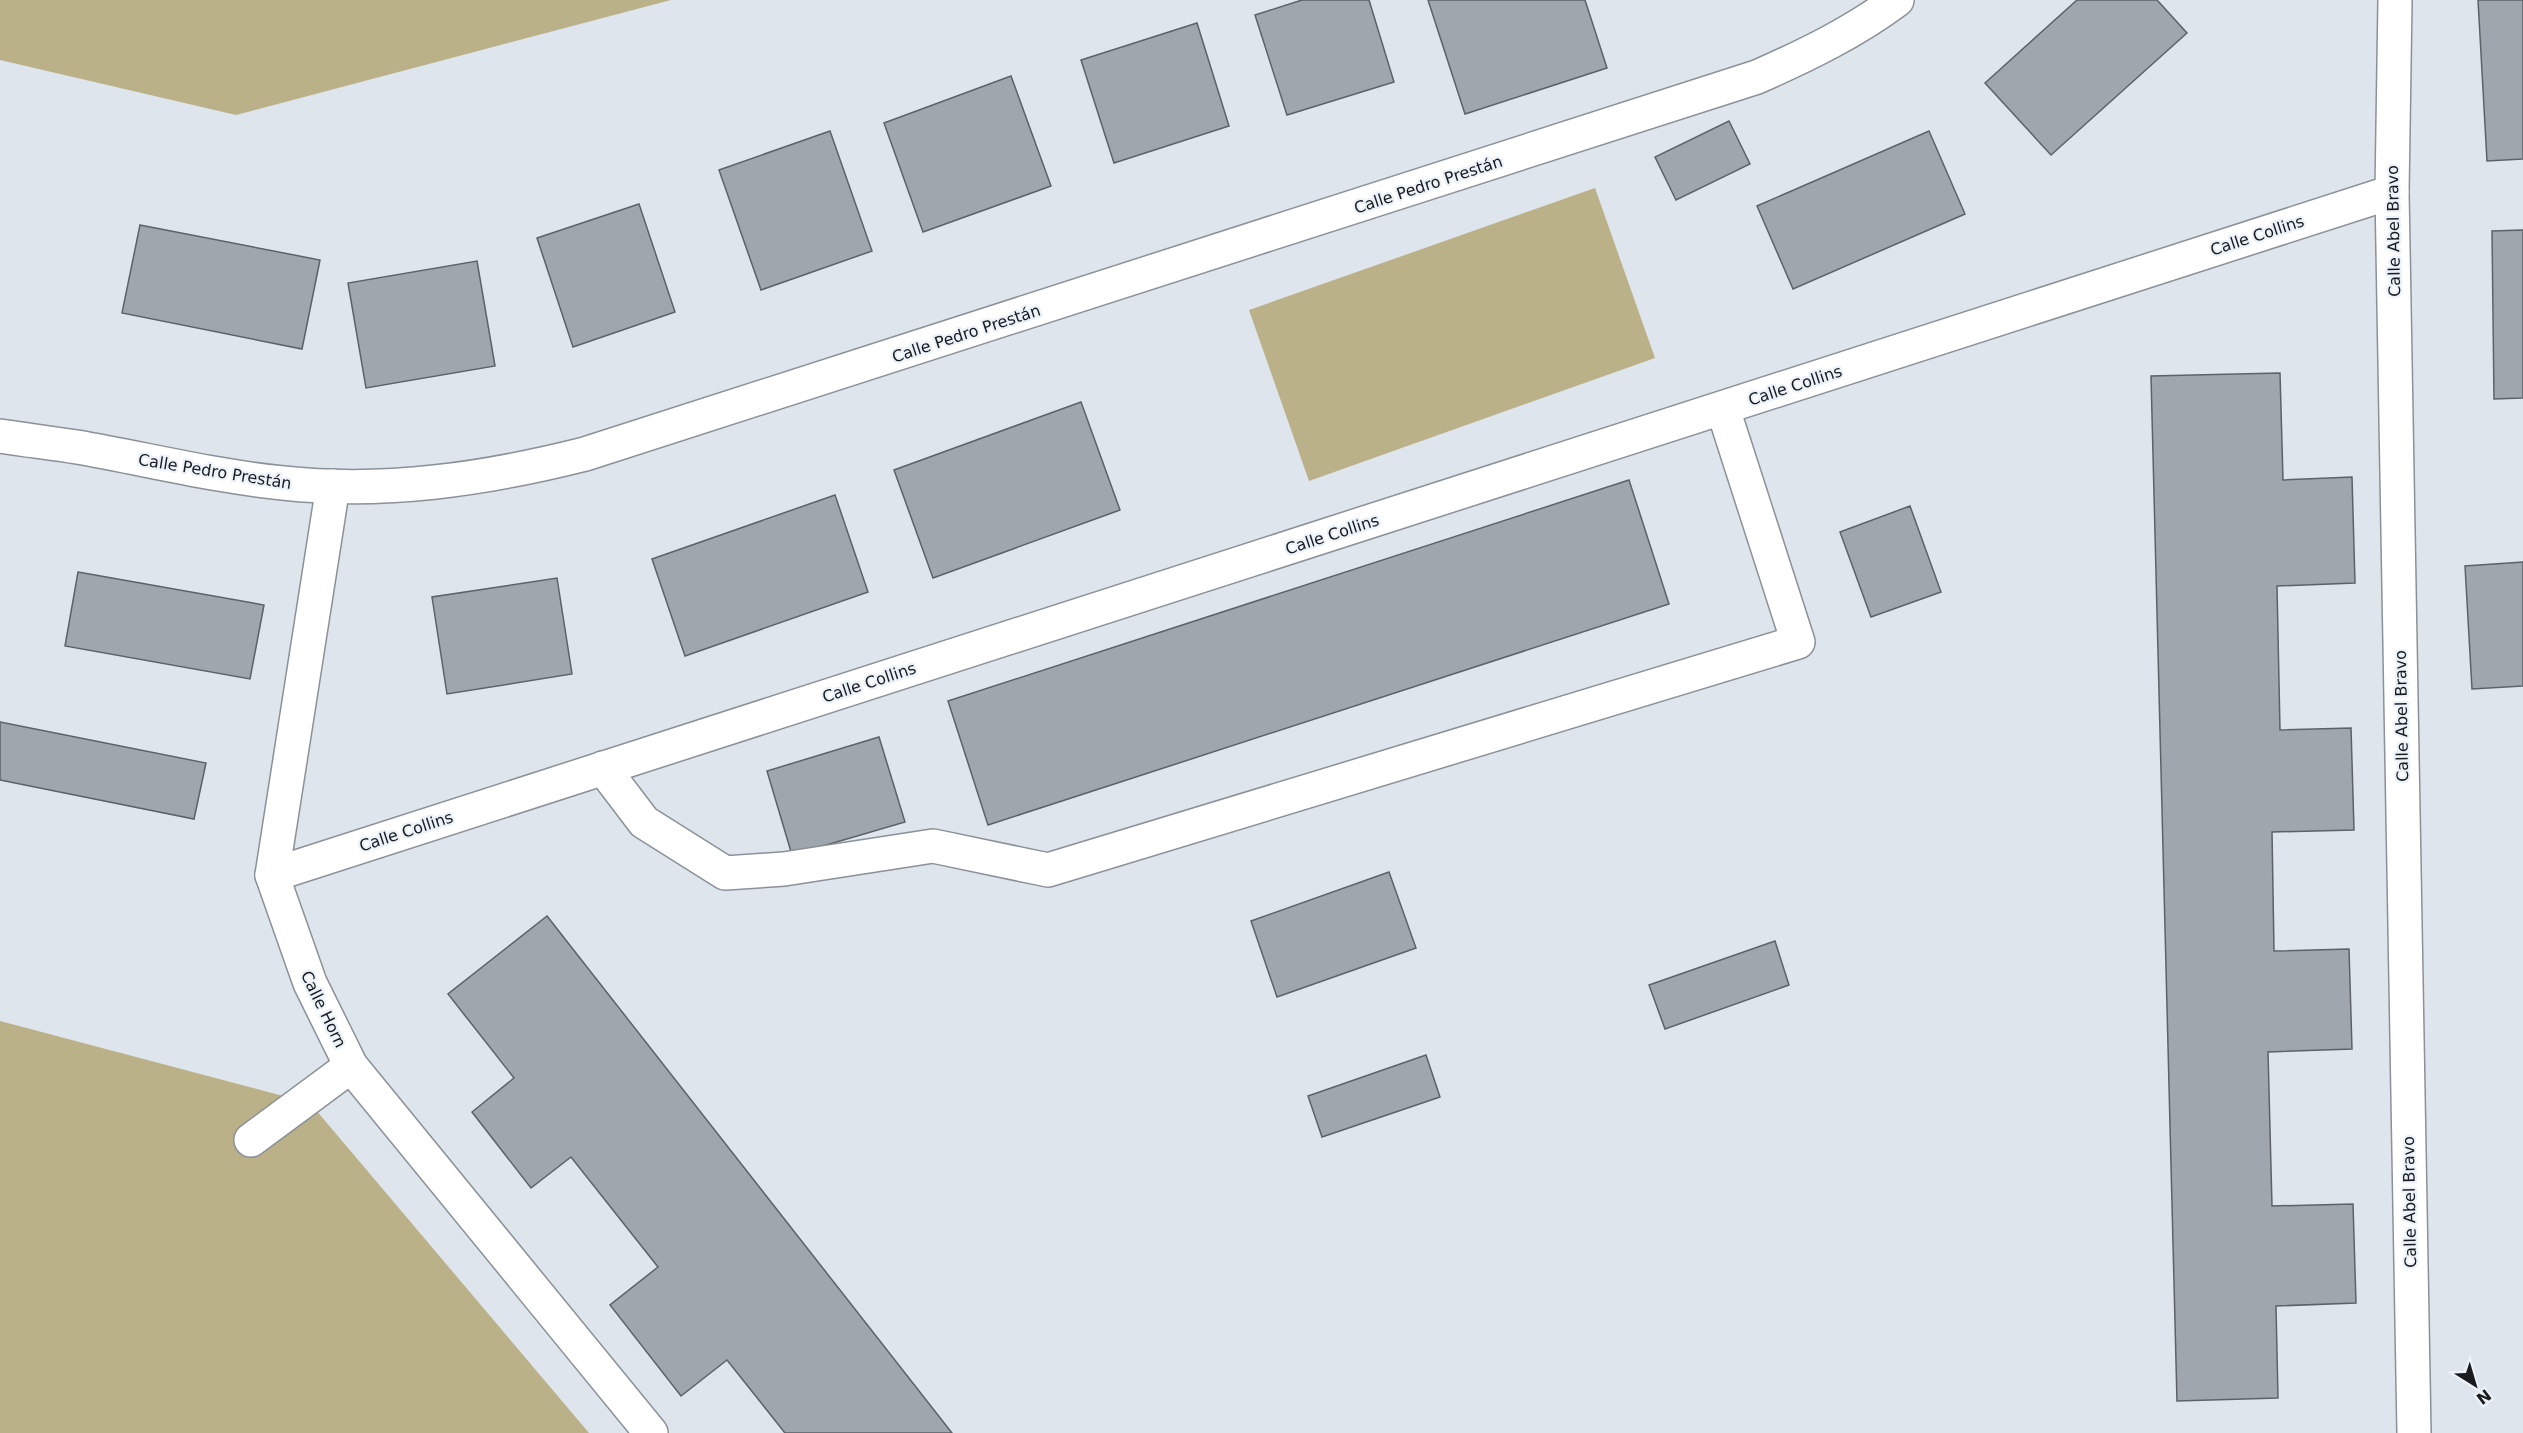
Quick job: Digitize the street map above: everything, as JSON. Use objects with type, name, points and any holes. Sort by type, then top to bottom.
[{"type":"street","name":"Calle Pedro Prestán","points":[[0,436],[76,447],[229,477],[285,484],[397,486],[466,479],[521,470],[585,454],[1757,77],[1822,48],[1898,0]]},
{"type":"street","name":"Calle Abel Bravo","points":[[2395,0],[2392,192],[2414,1433]]},
{"type":"street","name":"Calle Collins","points":[[272,874],[2392,192]]},
{"type":"street","points":[[603,768],[644,822],[725,873],[784,869],[933,846],[1048,870],[1798,642],[1722,409]]},
{"type":"street","name":"Calle Horn","points":[[333,486],[272,874],[310,983],[351,1066],[651,1433]]},
{"type":"street","points":[[251,1140],[351,1066]]},
{"type":"shaded area","points":[[0,0],[671,0],[236,115],[0,60]]},
{"type":"shaded area","points":[[1595,188],[1655,358],[1309,481],[1249,310]]},
{"type":"shaded area","points":[[0,1021],[310,1103],[589,1433],[0,1433]]},
{"type":"building","points":[[1302,0],[1369,0],[1394,82],[1287,115],[1255,15]]},
{"type":"building","points":[[1428,0],[1585,0],[1607,68],[1465,114]]},
{"type":"building","points":[[2077,0],[2157,0],[2187,33],[2051,155],[1985,83]]},
{"type":"building","points":[[2478,0],[2523,0],[2523,159],[2487,161]]},
{"type":"building","points":[[1197,23],[1229,126],[1114,163],[1081,60]]},
{"type":"building","points":[[1011,76],[1051,186],[923,232],[884,123]]},
{"type":"building","points":[[1729,121],[1750,164],[1676,200],[1655,157]]},
{"type":"building","points":[[830,131],[872,251],[761,290],[719,170]]},
{"type":"building","points":[[1929,131],[1965,214],[1793,289],[1757,206]]},
{"type":"building","points":[[639,204],[675,312],[573,347],[537,238]]},
{"type":"building","points":[[140,225],[320,260],[302,349],[122,313]]},
{"type":"building","points":[[2523,230],[2523,398],[2494,399],[2492,231]]},
{"type":"building","points":[[477,261],[495,366],[366,388],[348,283]]},
{"type":"building","points":[[2280,373],[2283,480],[2352,477],[2355,583],[2277,586],[2280,730],[2351,728],[2354,830],[2272,832],[2274,951],[2349,949],[2352,1049],[2268,1052],[2272,1206],[2353,1204],[2356,1303],[2276,1306],[2278,1398],[2177,1401],[2151,376]]},
{"type":"building","points":[[1081,402],[1120,510],[933,578],[894,470]]},
{"type":"building","points":[[1629,480],[1669,604],[988,825],[948,701]]},
{"type":"building","points":[[835,495],[868,592],[685,656],[652,559]]},
{"type":"building","points":[[1910,506],[1941,592],[1871,617],[1840,532]]},
{"type":"building","points":[[2523,562],[2523,686],[2472,689],[2465,566]]},
{"type":"building","points":[[78,572],[264,605],[250,679],[65,646]]},
{"type":"building","points":[[557,578],[572,674],[447,694],[432,597]]},
{"type":"building","points":[[0,722],[206,763],[194,819],[0,780]]},
{"type":"building","points":[[879,737],[905,822],[792,855],[767,771]]},
{"type":"building","points":[[1389,872],[1416,948],[1277,997],[1251,921]]},
{"type":"building","points":[[547,916],[952,1433],[785,1433],[727,1360],[681,1396],[610,1305],[658,1267],[571,1157],[531,1188],[472,1112],[514,1078],[448,994]]},
{"type":"building","points":[[1775,941],[1789,985],[1665,1029],[1649,985]]},
{"type":"building","points":[[1426,1055],[1440,1097],[1322,1137],[1308,1096]]}]
